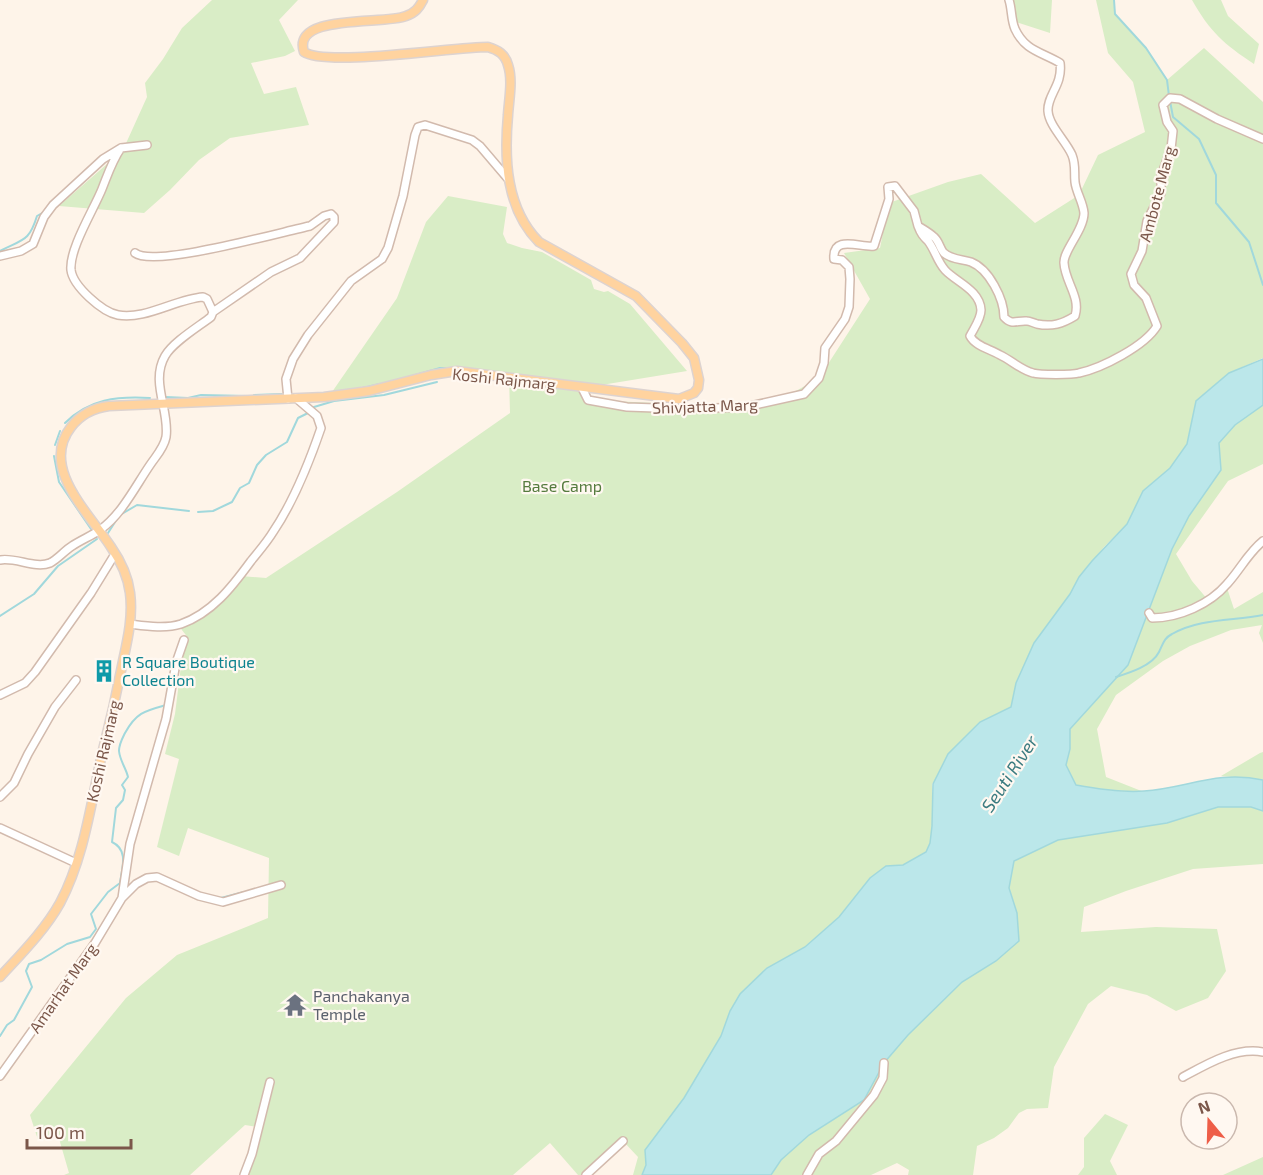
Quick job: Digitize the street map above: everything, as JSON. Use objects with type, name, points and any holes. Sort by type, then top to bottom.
[{"type":"main road","name":"Koshi Rajmarg","points":[[0,977],[53,914],[76,863],[114,708],[130,624],[130,592],[122,568],[65,478],[61,458],[64,439],[75,421],[86,412],[98,407],[292,399],[369,391],[458,371],[679,399],[689,397],[698,388],[699,380],[694,358],[636,296],[539,242],[520,218],[509,180],[507,141],[509,72],[504,56],[497,50],[475,47],[375,56],[321,57],[310,56],[304,52],[302,43],[304,37],[314,28],[331,24],[399,19],[414,12],[423,0]]},
{"type":"street","name":"Shivjatta Marg","points":[[582,388],[588,400],[627,407],[672,409],[746,407],[804,394],[819,378],[824,363],[825,348],[845,319],[849,307],[849,267],[842,260],[834,259],[834,253],[837,248],[849,243],[874,246],[889,200],[888,187],[895,186],[905,197],[914,211],[918,226],[934,237],[945,254],[972,262],[985,272],[999,294],[1004,306],[1004,317],[1008,322],[1062,324],[1075,316],[1076,302],[1064,266],[1064,259],[1076,239],[1084,215],[1075,183],[1075,164],[1067,144],[1050,120],[1047,110],[1061,74],[1060,63],[1051,57],[1034,52],[1019,35],[1015,30],[1009,0]]},
{"type":"street","name":"Ambote Marg","points":[[918,226],[945,271],[975,295],[981,307],[981,316],[970,336],[973,342],[1030,372],[1043,375],[1077,374],[1125,354],[1152,333],[1157,326],[1146,298],[1134,285],[1131,274],[1142,252],[1147,221],[1161,193],[1161,176],[1171,149],[1173,131],[1167,122],[1163,105],[1170,98],[1180,99],[1217,119],[1263,139]]},
{"type":"street","points":[[130,624],[178,625],[198,616],[216,603],[274,531],[292,500],[321,428],[317,416],[292,399],[286,379],[293,359],[308,335],[351,281],[382,259],[388,248],[403,196],[418,127],[425,125],[472,140],[509,180]]},
{"type":"street","points":[[0,256],[21,251],[33,244],[44,217],[53,205],[103,159],[121,148],[147,145]]},
{"type":"street","points":[[121,148],[110,165],[102,189],[85,224],[73,256],[72,275],[93,302],[118,315],[132,316],[203,297],[207,298],[213,312]]},
{"type":"street","points":[[0,560],[48,564],[100,530],[111,520],[134,492],[164,446],[166,436],[161,403],[160,373],[165,356],[213,312],[271,272],[300,258],[334,222],[334,217],[331,214],[310,226],[182,254],[147,257],[135,253]]},
{"type":"street","points":[[1149,613],[1152,618],[1166,618],[1186,612],[1208,600],[1226,585],[1248,555],[1263,541]]},
{"type":"street","points":[[0,694],[25,683],[35,672],[91,594],[115,554]]},
{"type":"street","points":[[122,898],[130,844],[166,718],[176,663],[184,640]]},
{"type":"street","points":[[0,796],[14,783],[55,707],[76,680]]},
{"type":"street","points":[[0,828],[76,863]]},
{"type":"street","points":[[122,898],[136,884],[147,878],[157,878],[212,901],[223,902],[281,885]]},
{"type":"street","name":"Amarhat Marg","points":[[0,1076],[95,944],[122,898]]},
{"type":"street","points":[[1183,1077],[1212,1062],[1242,1051],[1263,1052]]},
{"type":"street","points":[[807,1175],[819,1154],[836,1141],[874,1095],[883,1078],[884,1063]]},
{"type":"street","points":[[244,1175],[252,1154],[270,1082]]},
{"type":"street","points":[[586,1175],[623,1141]]},
{"type":"green space","points":[[212,0],[298,0],[279,20],[295,51],[285,56],[251,63],[264,94],[296,87],[309,125],[230,138],[199,160],[144,213],[59,206],[123,150],[147,97],[145,83],[182,28]]},
{"type":"green space","points":[[1009,0],[1052,0],[1050,33],[1013,21]]},
{"type":"green space","name":"Base Camp","points":[[1096,0],[1114,0],[1115,14],[1146,48],[1167,80],[1204,48],[1263,102],[1263,358],[1229,373],[1196,401],[1187,444],[1170,468],[1143,491],[1127,524],[1079,577],[1070,594],[1034,643],[1016,683],[1011,707],[980,722],[932,784],[932,826],[930,843],[926,852],[903,865],[886,866],[870,878],[839,917],[805,947],[767,968],[730,1011],[721,1036],[684,1098],[657,1134],[642,1175],[633,1175],[638,1157],[623,1141],[586,1175],[578,1175],[550,1143],[513,1175],[244,1175],[258,1127],[245,1125],[190,1175],[64,1175],[69,1173],[58,1135],[38,1140],[30,1115],[126,998],[177,955],[268,918],[269,858],[188,828],[179,856],[157,847],[179,759],[165,754],[175,714],[182,658],[189,639],[178,625],[198,616],[240,576],[266,578],[397,492],[510,413],[509,375],[472,368],[440,368],[383,383],[332,392],[397,298],[426,222],[448,196],[507,207],[503,234],[507,243],[542,252],[591,280],[594,289],[608,291],[630,304],[687,371],[583,388],[588,400],[746,407],[778,401],[819,378],[870,299],[844,253],[880,248],[889,203],[948,182],[981,174],[1035,223],[1079,195],[1098,155],[1145,132],[1133,82],[1108,53]]},
{"type":"green space","points":[[1192,0],[1221,0],[1228,16],[1259,44],[1254,64],[1218,36]]},
{"type":"green space","points":[[1263,405],[1263,464],[1228,481],[1176,554],[1192,581],[1208,600],[1226,585],[1234,609],[1263,592],[1263,643],[1259,633],[1262,625],[1231,630],[1190,646],[1163,661],[1116,695],[1097,729],[1106,777],[1144,792],[1100,790],[1076,785],[1066,765],[1070,749],[1070,729],[1128,665],[1172,549],[1189,516],[1221,470],[1219,443],[1235,425]]},
{"type":"green space","points":[[1263,752],[1263,780],[1221,776],[1260,753]]},
{"type":"green space","points":[[1218,807],[1251,807],[1263,811],[1263,864],[1193,869],[1126,891],[1084,907],[1081,932],[1156,927],[1217,929],[1226,971],[1208,998],[1176,1011],[1147,995],[1111,986],[1088,1004],[1054,1067],[1048,1108],[1027,1109],[1019,1113],[1008,1128],[977,1146],[973,1175],[908,1175],[909,1170],[897,1163],[871,1175],[771,1175],[781,1160],[809,1135],[864,1100],[884,1063],[908,1035],[962,982],[996,961],[1017,913],[1009,888],[1014,861],[1058,840],[1167,823]]},
{"type":"green space","points":[[1105,1114],[1128,1125],[1110,1161],[1117,1175],[1078,1175],[1084,1167],[1084,1138]]},
{"type":"green space","points":[[1263,1157],[1263,1175],[1223,1175]]},
{"type":"water","name":"Seuti River","points":[[1263,359],[1263,405],[1235,425],[1219,443],[1221,470],[1189,516],[1172,549],[1128,665],[1070,729],[1070,749],[1066,765],[1076,785],[1119,791],[1160,789],[1216,778],[1246,777],[1263,780],[1263,811],[1251,807],[1218,807],[1167,823],[1058,840],[1014,861],[1009,888],[1017,913],[1019,941],[996,961],[962,982],[908,1035],[884,1063],[864,1100],[809,1135],[781,1160],[771,1175],[642,1175],[646,1165],[645,1150],[684,1098],[721,1036],[730,1011],[740,994],[767,968],[805,947],[839,917],[870,878],[886,866],[903,865],[926,852],[930,843],[932,826],[933,784],[948,754],[980,722],[1011,707],[1016,683],[1034,643],[1070,594],[1079,577],[1127,524],[1143,491],[1170,468],[1187,444],[1196,401],[1229,373]]},
{"type":"waterway","points":[[1114,0],[1115,14],[1146,48],[1167,80],[1169,96]]},
{"type":"waterway","points":[[1170,101],[1173,117],[1199,139],[1216,175],[1216,203],[1249,242],[1263,285]]},
{"type":"waterway","points":[[0,251],[24,239],[31,231],[37,216],[44,212]]},
{"type":"waterway","points":[[412,376],[440,368],[450,368]]},
{"type":"waterway","points":[[314,407],[334,401],[384,395],[437,382]]},
{"type":"waterway","points":[[362,388],[380,384]]},
{"type":"waterway","points":[[254,395],[282,394]]},
{"type":"waterway","points":[[165,397],[248,396]]},
{"type":"waterway","points":[[65,423],[84,409],[104,401],[150,398]]},
{"type":"waterway","points":[[198,512],[213,511],[232,502],[240,488],[249,483],[257,465],[266,455],[287,442],[298,418],[308,413]]},
{"type":"waterway","points":[[55,445],[60,431]]},
{"type":"waterway","points":[[54,456],[59,482],[91,529]]},
{"type":"waterway","points":[[120,515],[137,505],[189,511]]},
{"type":"waterway","points":[[108,533],[117,519]]},
{"type":"waterway","points":[[0,616],[34,594],[58,566],[97,539]]},
{"type":"waterway","points":[[1116,677],[1151,661],[1156,657],[1167,637],[1183,629],[1205,623],[1263,615]]},
{"type":"waterway","points":[[176,653],[181,638]]},
{"type":"waterway","points":[[0,1036],[7,1025],[14,1020],[32,987],[26,971],[29,964],[41,960],[67,944],[90,937],[96,929],[91,914],[108,892],[120,883],[123,855],[117,845],[112,842],[116,808],[123,800],[125,790],[122,785],[128,777],[120,755],[120,746],[129,726],[137,717],[146,711],[166,705]]},
{"type":"waterway","points":[[221,898],[244,892]]},
{"type":"place","name":"R Square Boutique Collection","points":[[104,671]]},
{"type":"place","name":"Panchakanya Temple","points":[[295,1005]]}]
